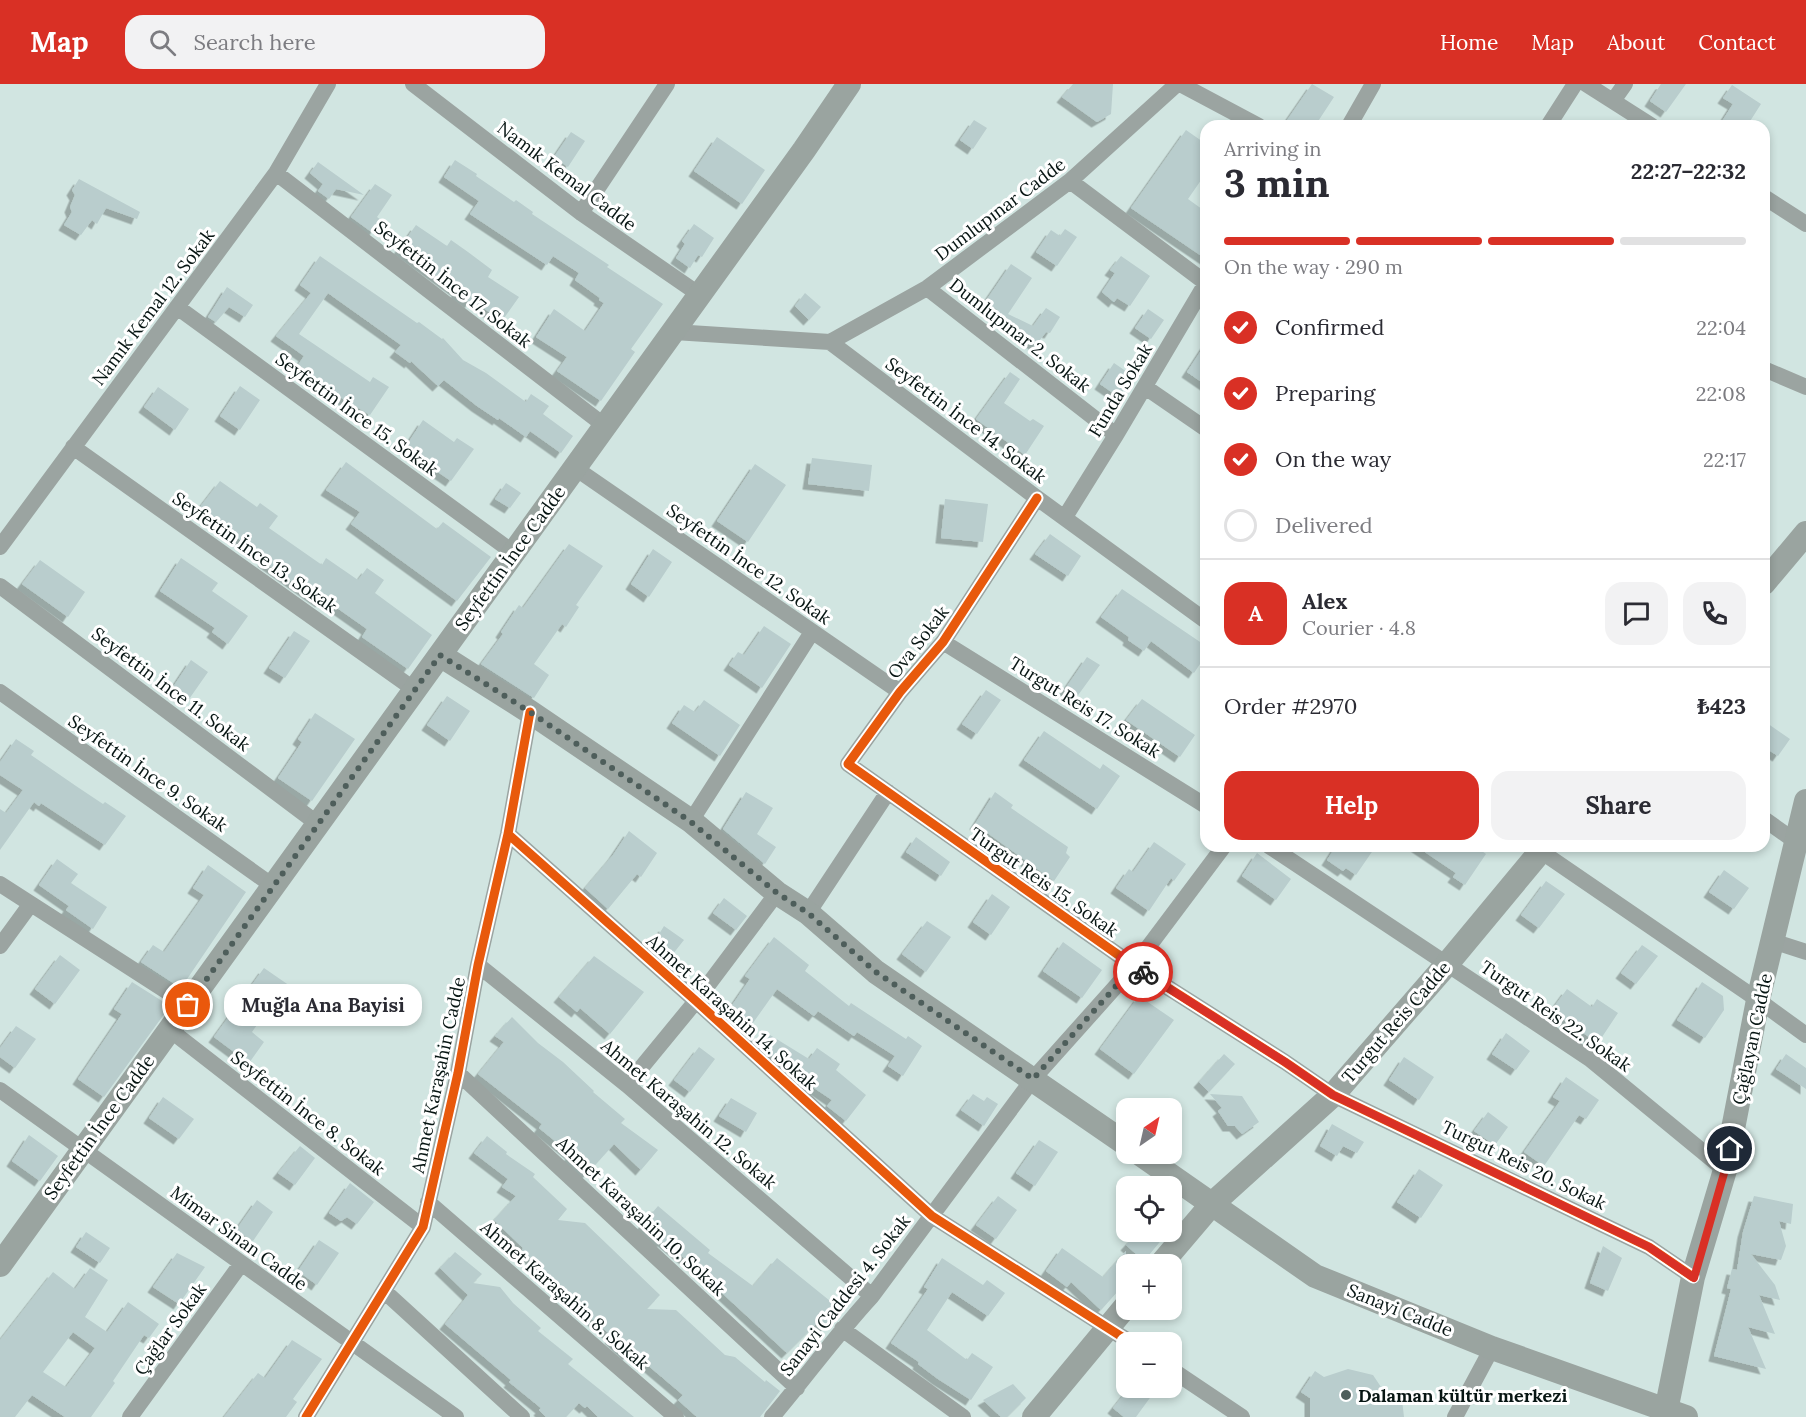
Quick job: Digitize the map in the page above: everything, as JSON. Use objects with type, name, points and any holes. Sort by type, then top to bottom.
[{"type":"street","name":"Namık Kemal 12. Sokak","points":[[0,547],[276,173],[328,84]]},
{"type":"street","name":"Namık Kemal Cadde","points":[[413,84],[581,213],[700,295]]},
{"type":"street","points":[[581,213],[667,84]]},
{"type":"street","name":"Seyfettin İnce Cadde","points":[[0,1265],[674,332],[849,84]]},
{"type":"street","points":[[1178,84],[1247,120]]},
{"type":"street","name":"Dumlupınar Cadde","points":[[830,342],[927,288],[1070,182],[1178,84]]},
{"type":"street","points":[[1352,120],[1373,84]]},
{"type":"street","points":[[1552,120],[1575,84]]},
{"type":"street","points":[[1586,84],[1642,120]]},
{"type":"street","points":[[1612,101],[1625,84]]},
{"type":"street","name":"Seyfettin İnce 17. Sokak","points":[[276,173],[605,426]]},
{"type":"street","points":[[1070,182],[1200,279]]},
{"type":"street","points":[[1770,201],[1806,224]]},
{"type":"street","name":"Dumlupınar 2. Sokak","points":[[927,288],[1116,435]]},
{"type":"street","name":"Funda Sokak","points":[[1065,517],[1200,293]]},
{"type":"street","name":"Seyfettin İnce 15. Sokak","points":[[177,307],[514,553]]},
{"type":"street","points":[[674,332],[830,342]]},
{"type":"street","name":"Seyfettin İnce 14. Sokak","points":[[830,342],[1037,498],[1200,617]]},
{"type":"street","points":[[1770,375],[1806,387]]},
{"type":"street","points":[[1145,387],[1200,425]]},
{"type":"street","name":"Seyfettin İnce 13. Sokak","points":[[73,447],[415,690]]},
{"type":"street","name":"Seyfettin İnce 12. Sokak","points":[[575,468],[900,692]]},
{"type":"street","name":"Ova Sokak","points":[[888,792],[848,764],[900,692],[943,642],[1037,498]]},
{"type":"street","points":[[1770,576],[1806,532]]},
{"type":"street","name":"Seyfettin İnce 11. Sokak","points":[[0,586],[318,824]]},
{"type":"street","points":[[691,822],[812,632]]},
{"type":"street","name":"Turgut Reis 17. Sokak","points":[[943,642],[1200,802]]},
{"type":"street","points":[[440,655],[530,712],[691,822],[777,893],[808,913],[876,972],[1116,1137]]},
{"type":"street","name":"Seyfettin İnce 9. Sokak","points":[[0,692],[273,886]]},
{"type":"street","name":"Ahmet Karaşahin Cadde","points":[[306,1417],[423,1227],[508,834],[530,712]]},
{"type":"street","points":[[808,913],[888,792]]},
{"type":"street","name":"Turgut Reis 15. Sokak","points":[[888,792],[1134,966],[1333,1095]]},
{"type":"street","name":"Çağlayan Cadde","points":[[1672,1415],[1694,1278],[1725,1170],[1758,1000],[1805,808]]},
{"type":"street","points":[[1770,823],[1796,841]]},
{"type":"street","name":"Ahmet Karaşahin 14. Sokak","points":[[508,834],[932,1216],[1116,1333]]},
{"type":"street","name":"Sanayi Caddesi 4. Sokak","points":[[772,1417],[842,1329],[872,1296],[1033,1079],[1134,966],[1220,852]]},
{"type":"street","points":[[1278,852],[1447,964]]},
{"type":"street","name":"Turgut Reis Cadde","points":[[1170,1254],[1212,1204],[1333,1095],[1447,964],[1536,852]]},
{"type":"street","points":[[1545,852],[1806,1035]]},
{"type":"street","points":[[0,884],[188,1005]]},
{"type":"street","points":[[627,1085],[696,1001],[777,893]]},
{"type":"street","points":[[0,946],[30,905]]},
{"type":"street","points":[[1772,941],[1806,952]]},
{"type":"street","name":"Turgut Reis 22. Sokak","points":[[1447,964],[1590,1059],[1725,1170]]},
{"type":"street","name":"Ahmet Karaşahin 12. Sokak","points":[[478,966],[627,1085],[872,1296]]},
{"type":"street","name":"Seyfettin İnce 8. Sokak","points":[[170,1030],[423,1227]]},
{"type":"street","name":"Ahmet Karaşahin 10. Sokak","points":[[458,1073],[797,1388]]},
{"type":"street","name":"Mimar Sinan Cadde","points":[[0,1089],[456,1417]]},
{"type":"street","name":"Turgut Reis 20. Sokak","points":[[1333,1095],[1649,1247],[1694,1278]]},
{"type":"street","name":"Sanayi Cadde","points":[[1154,1164],[1315,1276],[1492,1348],[1672,1415]]},
{"type":"street","name":"Ahmet Karaşahin 8. Sokak","points":[[428,1202],[676,1417]]},
{"type":"street","name":"Çağlar Sokak","points":[[130,1417],[241,1264]]},
{"type":"street","points":[[384,1291],[522,1417]]},
{"type":"street","points":[[1034,1417],[1116,1318]]},
{"type":"street","points":[[842,1329],[963,1417]]},
{"type":"street","points":[[1455,1417],[1492,1348]]},
{"type":"street","points":[[1182,1377],[1242,1417]]},
{"type":"building","points":[[1073,84],[1113,84],[1111,114],[1097,122],[1062,97]]},
{"type":"building","points":[[1312,84],[1334,97],[1319,120],[1287,120]]},
{"type":"building","points":[[1661,84],[1686,84],[1666,112],[1650,101]]},
{"type":"building","points":[[1732,85],[1761,104],[1751,120],[1723,120],[1733,104],[1723,98]]},
{"type":"building","points":[[974,120],[987,128],[973,149],[960,140]]},
{"type":"building","points":[[1186,130],[1200,140],[1200,182],[1188,199],[1200,208],[1200,255],[1131,208]]},
{"type":"building","points":[[571,132],[585,141],[568,167],[554,157]]},
{"type":"building","points":[[717,137],[765,170],[742,204],[694,171]]},
{"type":"building","points":[[455,160],[514,202],[516,200],[533,212],[532,214],[663,304],[631,349],[635,352],[601,401],[557,371],[567,357],[536,337],[554,309],[585,331],[604,303],[575,280],[579,273],[553,256],[547,265],[470,214],[479,201],[444,177]]},
{"type":"building","points":[[318,162],[364,195],[336,189],[329,199],[318,191],[323,184],[310,173]]},
{"type":"building","points":[[79,179],[140,212],[137,219],[106,208],[97,224],[92,220],[81,235],[64,225],[72,212],[70,207],[75,195],[72,190]]},
{"type":"building","points":[[375,184],[392,195],[377,217],[381,220],[373,233],[351,217]]},
{"type":"building","points":[[694,224],[714,238],[702,257],[698,255],[690,268],[676,258],[685,244],[682,241]]},
{"type":"building","points":[[416,225],[447,246],[451,240],[492,270],[488,277],[519,297],[502,321],[472,300],[470,303],[399,249]]},
{"type":"building","points":[[1065,229],[1077,237],[1057,266],[1036,252],[1051,230],[1060,236]]},
{"type":"building","points":[[320,256],[417,323],[419,322],[443,338],[463,360],[486,373],[526,402],[531,394],[549,406],[543,414],[573,436],[561,453],[530,431],[526,437],[499,418],[498,420],[444,380],[438,386],[411,361],[410,363],[395,352],[401,345],[328,293],[299,334],[370,382],[373,377],[389,387],[370,415],[325,388],[298,365],[304,356],[276,336],[311,293],[300,285]]},
{"type":"building","points":[[1121,256],[1150,276],[1130,306],[1117,298],[1114,302],[1102,292],[1115,273],[1110,270]]},
{"type":"building","points":[[1011,264],[1032,278],[1008,314],[1033,326],[1046,308],[1060,317],[1050,333],[1046,332],[1036,345],[994,317],[998,310],[985,302]]},
{"type":"building","points":[[227,287],[253,305],[245,317],[229,307],[216,322],[208,317]]},
{"type":"building","points":[[805,293],[821,307],[809,320],[795,306]]},
{"type":"building","points":[[1148,309],[1164,320],[1151,339],[1135,328]]},
{"type":"building","points":[[1200,352],[1200,381],[1187,372]]},
{"type":"building","points":[[1114,363],[1133,376],[1119,397],[1100,384]]},
{"type":"building","points":[[1010,372],[1020,379],[1004,403],[1030,421],[1033,419],[1044,426],[1025,455],[976,419]]},
{"type":"building","points":[[240,386],[260,400],[240,430],[220,416]]},
{"type":"building","points":[[158,387],[189,409],[175,430],[144,407]]},
{"type":"building","points":[[423,420],[454,442],[457,438],[474,449],[451,481],[435,470],[437,467],[406,446]]},
{"type":"building","points":[[812,458],[872,465],[869,491],[808,484]]},
{"type":"building","points":[[346,462],[437,529],[443,522],[491,557],[457,601],[351,524],[360,512],[326,490]]},
{"type":"building","points":[[755,464],[786,485],[748,542],[717,521]]},
{"type":"building","points":[[220,481],[257,507],[260,503],[278,516],[269,528],[322,565],[326,558],[358,580],[367,568],[384,580],[375,593],[432,635],[408,669],[362,637],[367,629],[323,598],[321,602],[263,561],[266,557],[197,511]]},
{"type":"building","points":[[506,483],[521,493],[510,508],[495,499]]},
{"type":"building","points":[[945,499],[988,504],[983,542],[941,538]]},
{"type":"building","points":[[1050,534],[1081,556],[1068,576],[1035,554]]},
{"type":"building","points":[[569,544],[603,566],[576,605],[579,607],[566,627],[562,624],[534,664],[549,675],[534,698],[481,664],[503,634],[501,632],[519,605],[523,608]]},
{"type":"building","points":[[653,549],[672,562],[649,597],[631,584]]},
{"type":"building","points":[[181,558],[218,583],[212,591],[248,616],[228,644],[212,632],[215,628],[160,591]]},
{"type":"building","points":[[40,560],[85,592],[68,617],[22,584]]},
{"type":"building","points":[[1122,589],[1200,642],[1200,664],[1194,673],[1151,641],[1144,651],[1101,617]]},
{"type":"building","points":[[764,626],[791,644],[762,688],[729,665],[738,652],[744,655]]},
{"type":"building","points":[[294,631],[310,641],[285,678],[269,668]]},
{"type":"building","points":[[1087,657],[1100,665],[1076,698],[1065,689]]},
{"type":"building","points":[[191,660],[208,672],[187,702],[171,690]]},
{"type":"building","points":[[986,690],[1001,700],[977,734],[962,724]]},
{"type":"building","points":[[447,696],[470,711],[450,741],[427,725]]},
{"type":"building","points":[[1142,699],[1195,735],[1180,757],[1126,720]]},
{"type":"building","points":[[704,700],[740,725],[720,756],[672,723],[684,705],[695,712]]},
{"type":"building","points":[[315,713],[355,739],[312,801],[278,778],[302,742],[298,739]]},
{"type":"building","points":[[1770,725],[1790,739],[1778,756],[1770,751]]},
{"type":"building","points":[[1044,731],[1100,769],[1103,764],[1120,776],[1097,809],[1024,760]]},
{"type":"building","points":[[16,739],[34,751],[31,755],[103,804],[105,802],[126,816],[105,845],[41,803],[39,806],[34,802],[0,850],[0,809],[6,813],[23,790],[0,775],[0,762]]},
{"type":"building","points":[[746,792],[773,808],[757,834],[776,847],[765,864],[723,829]]},
{"type":"building","points":[[995,792],[1013,805],[1011,808],[1068,847],[1066,853],[1070,857],[1054,881],[975,824]]},
{"type":"building","points":[[629,831],[657,853],[641,877],[637,874],[608,909],[585,888],[613,855]]},
{"type":"building","points":[[916,837],[950,862],[941,876],[906,852]]},
{"type":"building","points":[[1154,842],[1186,864],[1174,881],[1171,878],[1149,911],[1116,888],[1129,869],[1133,872]]},
{"type":"building","points":[[1332,852],[1372,852],[1356,875],[1346,868],[1343,871],[1327,860]]},
{"type":"building","points":[[1425,852],[1483,852],[1486,854],[1465,885],[1453,877],[1456,873]]},
{"type":"building","points":[[1257,853],[1291,879],[1276,900],[1242,876]]},
{"type":"building","points":[[57,859],[78,874],[71,883],[107,907],[93,929],[66,910],[69,906],[39,885]]},
{"type":"building","points":[[208,865],[246,892],[181,988],[141,962],[153,945],[164,952],[204,895],[193,888]]},
{"type":"building","points":[[1724,870],[1749,888],[1734,909],[1709,892]]},
{"type":"building","points":[[1546,881],[1565,894],[1539,928],[1521,915]]},
{"type":"building","points":[[992,894],[1010,907],[991,935],[973,922]]},
{"type":"building","points":[[724,898],[747,916],[736,930],[713,913]]},
{"type":"building","points":[[927,921],[951,937],[926,972],[902,954]]},
{"type":"building","points":[[664,926],[684,940],[668,960],[651,947]]},
{"type":"building","points":[[774,937],[809,965],[805,971],[849,1006],[851,1003],[906,1039],[908,1036],[922,1046],[903,1076],[888,1066],[895,1056],[857,1032],[854,1036],[818,1011],[814,1016],[777,989],[748,1030],[726,1014],[750,979],[745,976]]},
{"type":"building","points":[[1063,942],[1102,970],[1082,998],[1043,971]]},
{"type":"building","points":[[1642,945],[1658,956],[1636,984],[1621,973]]},
{"type":"building","points":[[60,955],[80,970],[55,1004],[35,989]]},
{"type":"building","points":[[594,956],[644,992],[610,1034],[580,1008],[577,1012],[559,997]]},
{"type":"building","points":[[264,968],[293,988],[284,1001],[275,999],[252,1032],[264,1042],[249,1063],[214,1037]]},
{"type":"building","points":[[132,982],[170,1006],[104,1097],[78,1079],[122,1014],[114,1009]]},
{"type":"building","points":[[1702,982],[1723,996],[1724,1010],[1705,1038],[1677,1020]]},
{"type":"building","points":[[1567,989],[1592,1007],[1597,999],[1618,1013],[1598,1043],[1551,1011]]},
{"type":"building","points":[[1139,996],[1174,1020],[1134,1074],[1100,1049]]},
{"type":"building","points":[[512,1017],[538,1043],[563,1062],[625,1119],[621,1123],[658,1150],[641,1170],[614,1144],[587,1174],[568,1157],[571,1154],[539,1128],[542,1124],[478,1074],[504,1042],[495,1036]]},
{"type":"building","points":[[16,1026],[36,1039],[15,1068],[0,1057],[0,1048]]},
{"type":"building","points":[[1506,1033],[1530,1051],[1516,1070],[1492,1054]]},
{"type":"building","points":[[770,1035],[809,1059],[817,1048],[840,1064],[836,1070],[866,1095],[846,1121],[827,1106],[832,1100],[786,1069],[762,1047]]},
{"type":"building","points":[[699,1047],[715,1059],[690,1092],[674,1080]]},
{"type":"building","points":[[1224,1054],[1235,1064],[1209,1092],[1199,1082]]},
{"type":"building","points":[[1786,1054],[1806,1068],[1806,1089],[1776,1069]]},
{"type":"building","points":[[1404,1057],[1434,1077],[1419,1100],[1389,1080]]},
{"type":"building","points":[[1566,1077],[1599,1100],[1586,1119],[1579,1115],[1544,1166],[1524,1152],[1560,1101],[1553,1097]]},
{"type":"building","points":[[973,1094],[984,1101],[987,1097],[998,1104],[984,1126],[961,1110]]},
{"type":"building","points":[[1210,1094],[1242,1096],[1259,1122],[1242,1134],[1235,1126],[1228,1126],[1218,1111],[1222,1108]]},
{"type":"building","points":[[163,1097],[194,1119],[179,1139],[149,1118]]},
{"type":"building","points":[[731,1098],[757,1113],[746,1132],[719,1116]]},
{"type":"building","points":[[1488,1112],[1508,1127],[1495,1145],[1474,1131]]},
{"type":"building","points":[[1332,1124],[1364,1142],[1357,1153],[1343,1146],[1337,1156],[1320,1146]]},
{"type":"building","points":[[29,1135],[58,1156],[40,1181],[12,1161]]},
{"type":"building","points":[[487,1136],[507,1152],[506,1154],[535,1174],[533,1177],[567,1209],[558,1220],[585,1223],[660,1295],[647,1309],[676,1310],[725,1355],[735,1357],[765,1382],[766,1380],[780,1391],[760,1417],[697,1417],[678,1400],[683,1395],[631,1351],[628,1355],[610,1338],[612,1336],[580,1309],[584,1303],[552,1279],[522,1250],[523,1248],[494,1220],[516,1196],[502,1187],[508,1179],[474,1153]]},
{"type":"building","points":[[1039,1140],[1058,1152],[1035,1186],[1016,1173]]},
{"type":"building","points":[[300,1146],[315,1158],[295,1185],[278,1173]]},
{"type":"building","points":[[1419,1169],[1443,1185],[1421,1218],[1397,1202]]},
{"type":"building","points":[[350,1183],[374,1202],[357,1224],[347,1217],[341,1221],[329,1213]]},
{"type":"building","points":[[998,1196],[1017,1210],[996,1239],[976,1225]]},
{"type":"building","points":[[1754,1196],[1793,1204],[1791,1224],[1779,1221],[1786,1246],[1781,1260],[1751,1254],[1775,1285],[1780,1300],[1759,1295],[1775,1334],[1748,1327],[1766,1369],[1714,1356],[1731,1289],[1727,1288],[1732,1269],[1737,1270],[1743,1232]]},
{"type":"building","points":[[257,1200],[273,1212],[253,1241],[236,1230]]},
{"type":"building","points":[[658,1206],[710,1250],[708,1253],[753,1286],[777,1258],[840,1309],[823,1330],[816,1324],[787,1353],[708,1280],[709,1278],[641,1226]]},
{"type":"building","points":[[86,1232],[110,1248],[100,1263],[76,1247]]},
{"type":"building","points":[[319,1240],[339,1253],[317,1285],[298,1271]]},
{"type":"building","points":[[1129,1242],[1160,1242],[1150,1254],[1136,1254],[1126,1245]]},
{"type":"building","points":[[1603,1246],[1622,1258],[1608,1291],[1590,1283]]},
{"type":"building","points":[[1062,1248],[1103,1277],[1116,1262],[1116,1293],[1101,1310],[1071,1282],[1067,1287],[1046,1271]]},
{"type":"building","points":[[455,1252],[482,1274],[473,1283],[500,1287],[513,1303],[541,1328],[538,1331],[573,1359],[568,1364],[634,1417],[598,1417],[587,1406],[585,1408],[579,1403],[566,1417],[546,1417],[539,1410],[541,1408],[509,1382],[511,1380],[445,1324],[468,1295],[440,1268]]},
{"type":"building","points":[[177,1253],[205,1267],[179,1304],[153,1287]]},
{"type":"building","points":[[942,1258],[983,1285],[987,1280],[1005,1293],[988,1316],[952,1292],[927,1330],[967,1360],[972,1353],[993,1367],[971,1400],[938,1379],[918,1364],[919,1362],[891,1343],[928,1289],[924,1287]]},
{"type":"building","points":[[90,1268],[108,1280],[85,1317],[107,1332],[128,1302],[159,1324],[149,1338],[144,1335],[91,1417],[65,1417],[32,1395],[15,1417],[0,1417],[0,1340],[53,1272],[75,1289]],"holes":[[[73,1332],[95,1348],[66,1387],[43,1372]]]},
{"type":"building","points":[[292,1340],[322,1359],[293,1399],[297,1402],[286,1417],[224,1417],[258,1373],[265,1378]]},
{"type":"building","name":"Dalaman kültür merkezi","points":[[1348,1369],[1373,1375],[1391,1402],[1402,1400],[1404,1417],[1310,1417],[1310,1398],[1301,1392],[1315,1371],[1324,1377]]},
{"type":"building","points":[[1013,1384],[1026,1398],[1007,1417],[1001,1417],[983,1400]]},
{"type":"building","points":[[1121,1398],[1150,1398],[1136,1417],[1124,1417],[1113,1408]]},
{"type":"cycle path","points":[[1037,498],[943,642],[900,692],[848,764],[1134,966],[1333,1095],[1649,1247],[1693,1277]]},
{"type":"cycle path","points":[[306,1417],[423,1227],[508,834],[530,712]]},
{"type":"cycle path","points":[[508,834],[932,1216],[1116,1333]]},
{"type":"way so far","points":[[188,1005],[440,655],[530,712],[691,822],[777,893],[808,913],[876,972],[1033,1079],[1134,966],[1143,972]]},
{"type":"place","name":"Muğla Ana Bayisi","points":[[188,1005]]},
{"type":"place","name":"Dalaman kültür merkezi","points":[[1346,1395]]},
{"type":"route","points":[[1143,972],[1333,1095],[1649,1247],[1694,1278],[1730,1149]]}]
